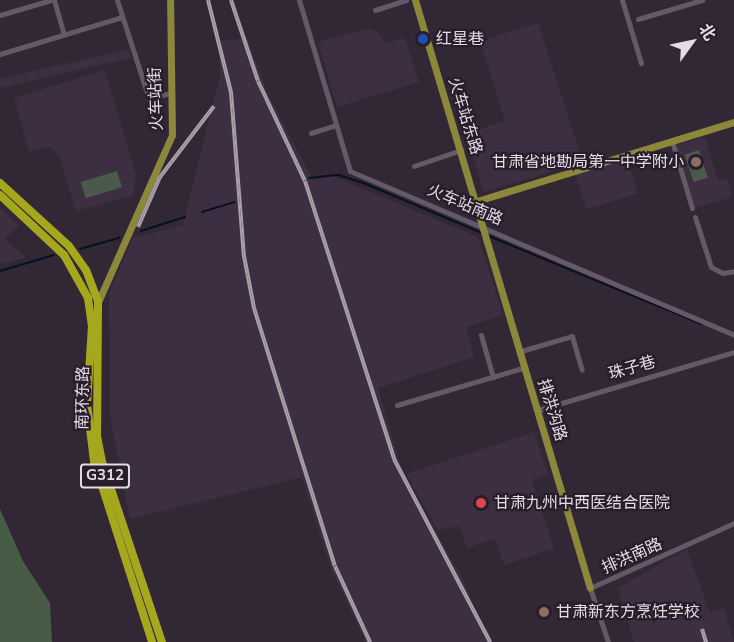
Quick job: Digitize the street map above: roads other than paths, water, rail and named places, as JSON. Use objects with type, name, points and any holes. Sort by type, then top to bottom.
[{"type":"highway","name":"南环东路","points":[[0,183],[69,246],[86,270],[98,301],[97,435],[102,462],[162,642]]},
{"type":"highway","name":"南环东路","points":[[0,195],[72,265],[91,311],[87,404],[90,443],[99,482],[152,642]]},
{"type":"main road","name":"火车站街","points":[[91,311],[98,301],[115,257],[169,144],[170,0]]},
{"type":"main road","name":"火车站东路","points":[[415,0],[488,239]]},
{"type":"main road","points":[[477,201],[734,122]]},
{"type":"main road","name":"排洪沟路","points":[[488,239],[590,588]]},
{"type":"street","points":[[0,15],[52,0],[64,35]]},
{"type":"street","points":[[117,0],[149,99],[170,93]]},
{"type":"street","name":"火车站南路","points":[[299,0],[348,167],[354,173],[734,335]]},
{"type":"street","points":[[375,10],[406,0]]},
{"type":"street","points":[[622,0],[641,63]]},
{"type":"street","points":[[638,19],[702,0]]},
{"type":"street","points":[[0,54],[122,17]]},
{"type":"street","points":[[310,133],[335,126]]},
{"type":"street","points":[[672,141],[692,208]]},
{"type":"street","points":[[414,166],[461,150]]},
{"type":"street","points":[[695,217],[711,267],[723,273],[734,271]]},
{"type":"street","points":[[481,335],[493,377]]},
{"type":"street","points":[[521,351],[572,336],[582,369]]},
{"type":"street","name":"珠子巷","points":[[538,410],[734,352]]},
{"type":"street","points":[[397,405],[526,367]]},
{"type":"street","name":"排洪南路","points":[[608,642],[590,588],[734,523]]},
{"type":"waterway","points":[[309,178],[339,175],[364,183],[482,233]]},
{"type":"waterway","points":[[202,212],[234,202]]},
{"type":"waterway","points":[[141,231],[185,217]]},
{"type":"waterway","points":[[489,236],[701,324]]},
{"type":"waterway","points":[[80,249],[119,238]]},
{"type":"waterway","points":[[0,271],[54,255]]},
{"type":"railway","points":[[208,0],[231,92],[244,256],[254,308],[335,566],[370,642]]},
{"type":"railway","points":[[231,0],[258,81],[305,181],[394,459],[490,642]]},
{"type":"railway","points":[[138,227],[160,177],[214,106]]},
{"type":"railway","points":[[702,629],[706,642]]},
{"type":"place","name":"红星巷","points":[[423,39]]},
{"type":"place","name":"甘肃省地勘局第一中学附小","points":[[696,162]]},
{"type":"place","name":"甘肃九州中西医结合医院","points":[[481,503]]},
{"type":"place","name":"甘肃新东方烹饪学校","points":[[544,612]]}]
